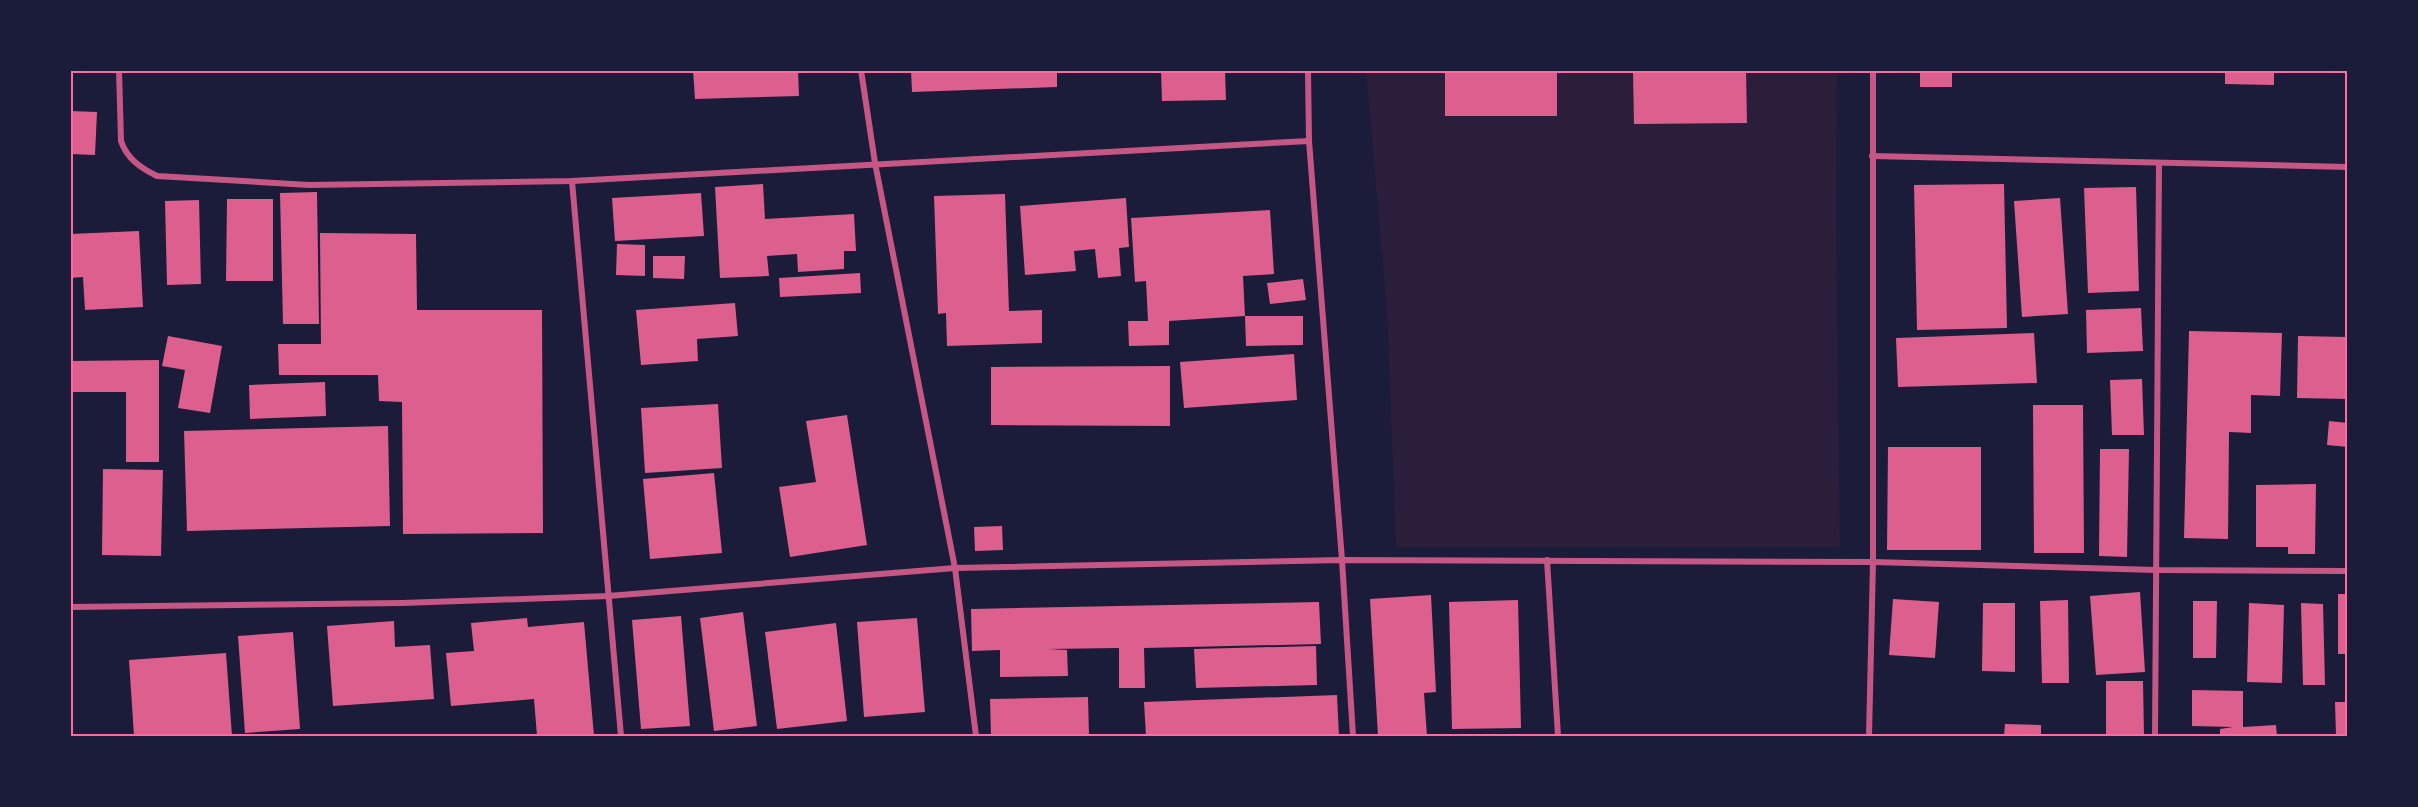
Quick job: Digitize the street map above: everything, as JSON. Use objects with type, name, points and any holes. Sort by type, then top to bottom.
[{"type":"street","points":[[118,70],[124,151],[132,160],[157,176],[309,185],[572,181],[1309,141]]},
{"type":"street","points":[[861,70],[875,163],[955,567],[976,736]]},
{"type":"street","points":[[1308,70],[1309,141],[1342,560],[1353,736]]},
{"type":"street","points":[[1869,736],[1873,562],[1873,70]]},
{"type":"street","points":[[1872,156],[2348,167]]},
{"type":"street","points":[[2155,736],[2159,163]]},
{"type":"street","points":[[572,181],[621,736]]},
{"type":"street","points":[[70,607],[402,603],[608,596],[955,567],[1342,560],[1873,562],[2156,570],[2348,571]]},
{"type":"street","points":[[1547,560],[1558,736]]},
{"type":"shaded area","points":[[1366,71],[1837,71],[1836,207],[1840,547],[1396,547],[1387,313]]},
{"type":"building","points":[[693,70],[798,70],[799,96],[695,99]]},
{"type":"building","points":[[911,70],[1057,70],[1057,87],[912,92]]},
{"type":"building","points":[[1161,70],[1225,70],[1226,100],[1162,101]]},
{"type":"building","points":[[1445,70],[1557,70],[1557,116],[1445,116]]},
{"type":"building","points":[[1633,70],[1746,70],[1747,123],[1634,124]]},
{"type":"building","points":[[1920,70],[1952,70],[1952,87],[1920,87]]},
{"type":"building","points":[[2225,70],[2274,70],[2274,85],[2225,84]]},
{"type":"building","points":[[70,111],[97,112],[95,155],[70,154]]},
{"type":"building","points":[[763,184],[765,219],[854,214],[856,251],[844,251],[844,269],[798,272],[797,254],[767,256],[769,276],[720,278],[715,187]]},
{"type":"building","points":[[2004,184],[2007,328],[1917,330],[1914,185]]},
{"type":"building","points":[[2136,187],[2139,291],[2088,293],[2084,188]]},
{"type":"building","points":[[317,192],[319,324],[283,324],[280,193]]},
{"type":"building","points":[[701,193],[704,236],[615,241],[612,198]]},
{"type":"building","points":[[1005,194],[1009,311],[1042,310],[1042,343],[947,346],[946,313],[938,314],[934,196]]},
{"type":"building","points":[[1126,198],[1129,247],[1119,248],[1121,276],[1098,278],[1095,249],[1074,251],[1076,271],[1025,275],[1020,206]]},
{"type":"building","points":[[2060,198],[2068,314],[2022,317],[2014,201]]},
{"type":"building","points":[[227,199],[273,199],[273,281],[226,281]]},
{"type":"building","points":[[199,200],[201,284],[167,285],[165,201]]},
{"type":"building","points":[[1270,210],[1274,274],[1243,276],[1245,316],[1169,321],[1169,345],[1129,346],[1128,321],[1148,321],[1146,281],[1135,282],[1131,218]]},
{"type":"building","points":[[139,231],[143,307],[85,310],[83,277],[70,278],[70,234]]},
{"type":"building","points":[[320,233],[416,234],[417,310],[542,310],[543,533],[403,534],[402,402],[379,401],[378,375],[279,375],[278,344],[321,344]]},
{"type":"building","points":[[617,244],[645,245],[645,276],[616,275]]},
{"type":"building","points":[[653,256],[685,256],[684,279],[653,278]]},
{"type":"building","points":[[860,273],[861,293],[780,297],[779,278]]},
{"type":"building","points":[[1303,279],[1306,300],[1270,304],[1267,283]]},
{"type":"building","points":[[735,303],[738,336],[697,339],[698,361],[641,365],[636,310]]},
{"type":"building","points":[[2141,308],[2143,351],[2087,353],[2086,310]]},
{"type":"building","points":[[1245,316],[1303,316],[1303,345],[1246,346]]},
{"type":"building","points":[[2189,331],[2282,333],[2280,396],[2251,395],[2251,433],[2229,432],[2228,539],[2184,538]]},
{"type":"building","points":[[2034,333],[2037,383],[1898,387],[1896,338]]},
{"type":"building","points":[[168,336],[222,346],[210,413],[178,408],[185,370],[162,366]]},
{"type":"building","points":[[2298,336],[2348,337],[2348,399],[2297,398]]},
{"type":"building","points":[[1294,354],[1297,400],[1184,408],[1180,362]]},
{"type":"building","points":[[159,360],[159,462],[126,462],[126,392],[70,392],[70,361]]},
{"type":"building","points":[[1170,366],[1170,426],[991,425],[991,367]]},
{"type":"building","points":[[2142,379],[2144,435],[2112,435],[2110,380]]},
{"type":"building","points":[[325,382],[326,416],[250,419],[249,385]]},
{"type":"building","points":[[718,404],[722,468],[645,473],[641,408]]},
{"type":"building","points":[[2033,405],[2083,405],[2084,553],[2034,553]]},
{"type":"building","points":[[847,415],[867,545],[790,557],[779,487],[816,482],[806,421]]},
{"type":"building","points":[[2329,421],[2348,423],[2348,447],[2327,445]]},
{"type":"building","points":[[388,426],[390,526],[187,531],[184,431]]},
{"type":"building","points":[[1888,447],[1981,447],[1981,550],[1887,550]]},
{"type":"building","points":[[2100,449],[2129,449],[2127,557],[2099,556]]},
{"type":"building","points":[[103,469],[163,470],[161,556],[102,555]]},
{"type":"building","points":[[714,473],[722,553],[650,559],[643,479]]},
{"type":"building","points":[[2316,484],[2315,554],[2288,554],[2288,547],[2256,547],[2256,485]]},
{"type":"building","points":[[1002,526],[1003,550],[975,551],[974,527]]},
{"type":"building","points":[[2140,592],[2145,672],[2096,675],[2090,596]]},
{"type":"building","points":[[2338,594],[2348,594],[2348,654],[2338,654]]},
{"type":"building","points":[[1431,595],[1436,692],[1424,693],[1427,736],[1378,736],[1370,599]]},
{"type":"building","points":[[1893,599],[1939,602],[1935,658],[1889,655]]},
{"type":"building","points":[[1518,600],[1521,728],[1452,729],[1449,602]]},
{"type":"building","points":[[2068,600],[2069,683],[2042,683],[2040,601]]},
{"type":"building","points":[[2193,601],[2217,601],[2216,658],[2193,658]]},
{"type":"building","points":[[1319,602],[1321,644],[1144,648],[1145,688],[1119,688],[1119,648],[1048,649],[1067,650],[1068,676],[1000,677],[1000,650],[972,651],[971,609]]},
{"type":"building","points":[[1983,603],[2015,603],[2015,672],[1982,671]]},
{"type":"building","points":[[2249,603],[2284,605],[2282,683],[2247,682]]},
{"type":"building","points":[[2301,603],[2323,604],[2325,685],[2303,685]]},
{"type":"building","points":[[743,612],[757,726],[714,731],[700,618]]},
{"type":"building","points":[[681,616],[690,726],[641,729],[632,620]]},
{"type":"building","points":[[527,618],[528,627],[584,622],[594,736],[537,736],[534,699],[451,706],[446,653],[474,651],[471,623]]},
{"type":"building","points":[[917,618],[925,712],[864,717],[857,622]]},
{"type":"building","points":[[394,621],[395,647],[430,645],[434,699],[333,706],[327,626]]},
{"type":"building","points":[[836,623],[847,721],[777,729],[765,632]]},
{"type":"building","points":[[293,632],[300,729],[245,733],[238,636]]},
{"type":"building","points":[[1316,646],[1317,685],[1196,688],[1194,649]]},
{"type":"building","points":[[226,653],[232,736],[134,736],[129,660]]},
{"type":"building","points":[[2106,681],[2143,681],[2144,736],[2106,736]]},
{"type":"building","points":[[2192,690],[2243,691],[2243,727],[2276,725],[2277,736],[2220,736],[2220,729],[2233,727],[2192,726]]},
{"type":"building","points":[[1337,695],[1339,736],[1146,736],[1144,702]]},
{"type":"building","points":[[1088,697],[1089,736],[991,736],[990,699]]},
{"type":"building","points":[[2335,702],[2348,702],[2348,736],[2336,736]]},
{"type":"building","points":[[2005,724],[2041,725],[2041,736],[2004,736]]}]
